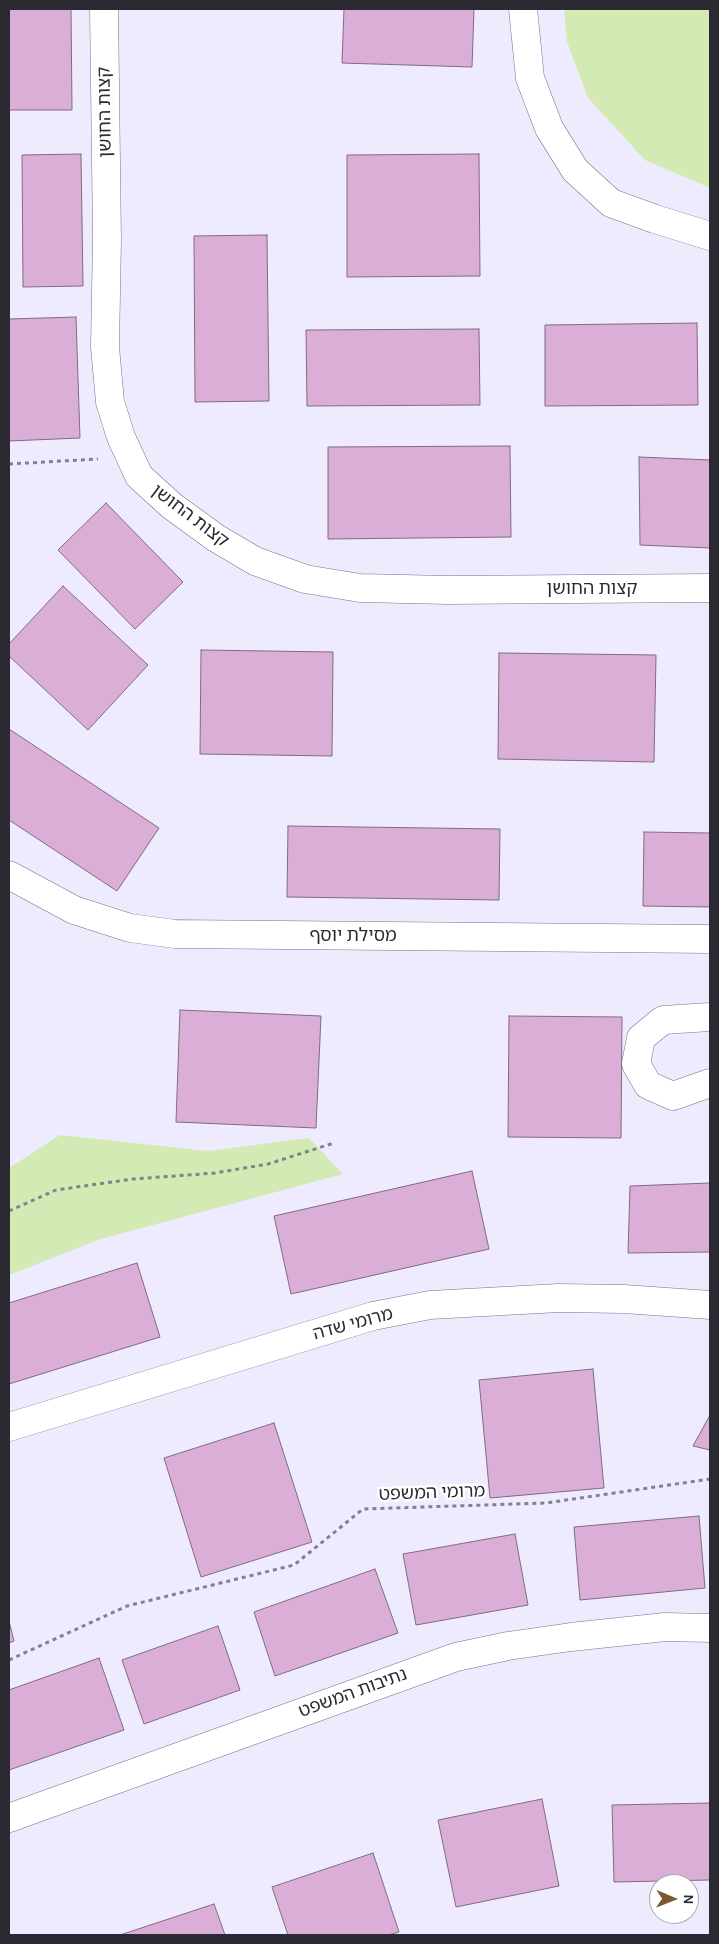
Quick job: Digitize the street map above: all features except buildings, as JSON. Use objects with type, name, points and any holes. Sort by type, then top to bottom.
[{"type":"street","name":"קצות החושן","points":[[104,9],[107,238],[105,347],[110,402],[121,437],[139,476],[172,506],[216,538],[255,562],[305,579],[360,588],[437,590],[710,588]]},
{"type":"street","points":[[523,9],[530,78],[549,128],[575,170],[611,203],[655,220],[710,236]]},
{"type":"street","name":"מסילת יוסף","points":[[9,875],[74,910],[130,928],[175,934],[710,939]]},
{"type":"street","points":[[710,1017],[663,1020],[641,1038],[636,1064],[648,1085],[673,1096],[710,1083]]},
{"type":"street","name":"מרומי שדה","points":[[9,1427],[373,1316],[430,1305],[560,1298],[624,1299],[710,1306]]},
{"type":"street","name":"נתיבות המשפט","points":[[9,1818],[456,1657],[508,1646],[571,1637],[665,1627],[710,1628]]},
{"type":"path","points":[[9,464],[130,458]]},
{"type":"path","points":[[9,1210],[56,1190],[133,1180],[224,1172],[268,1164],[334,1143]]},
{"type":"path","name":"מרומי המשפט","points":[[9,1660],[127,1606],[294,1565],[364,1509],[546,1503],[710,1479]]},
{"type":"green space","points":[[564,9],[710,9],[710,188],[645,160],[588,98],[567,42]]},
{"type":"green space","points":[[60,1135],[208,1151],[309,1138],[343,1174],[101,1239],[9,1275],[9,1168]]}]
